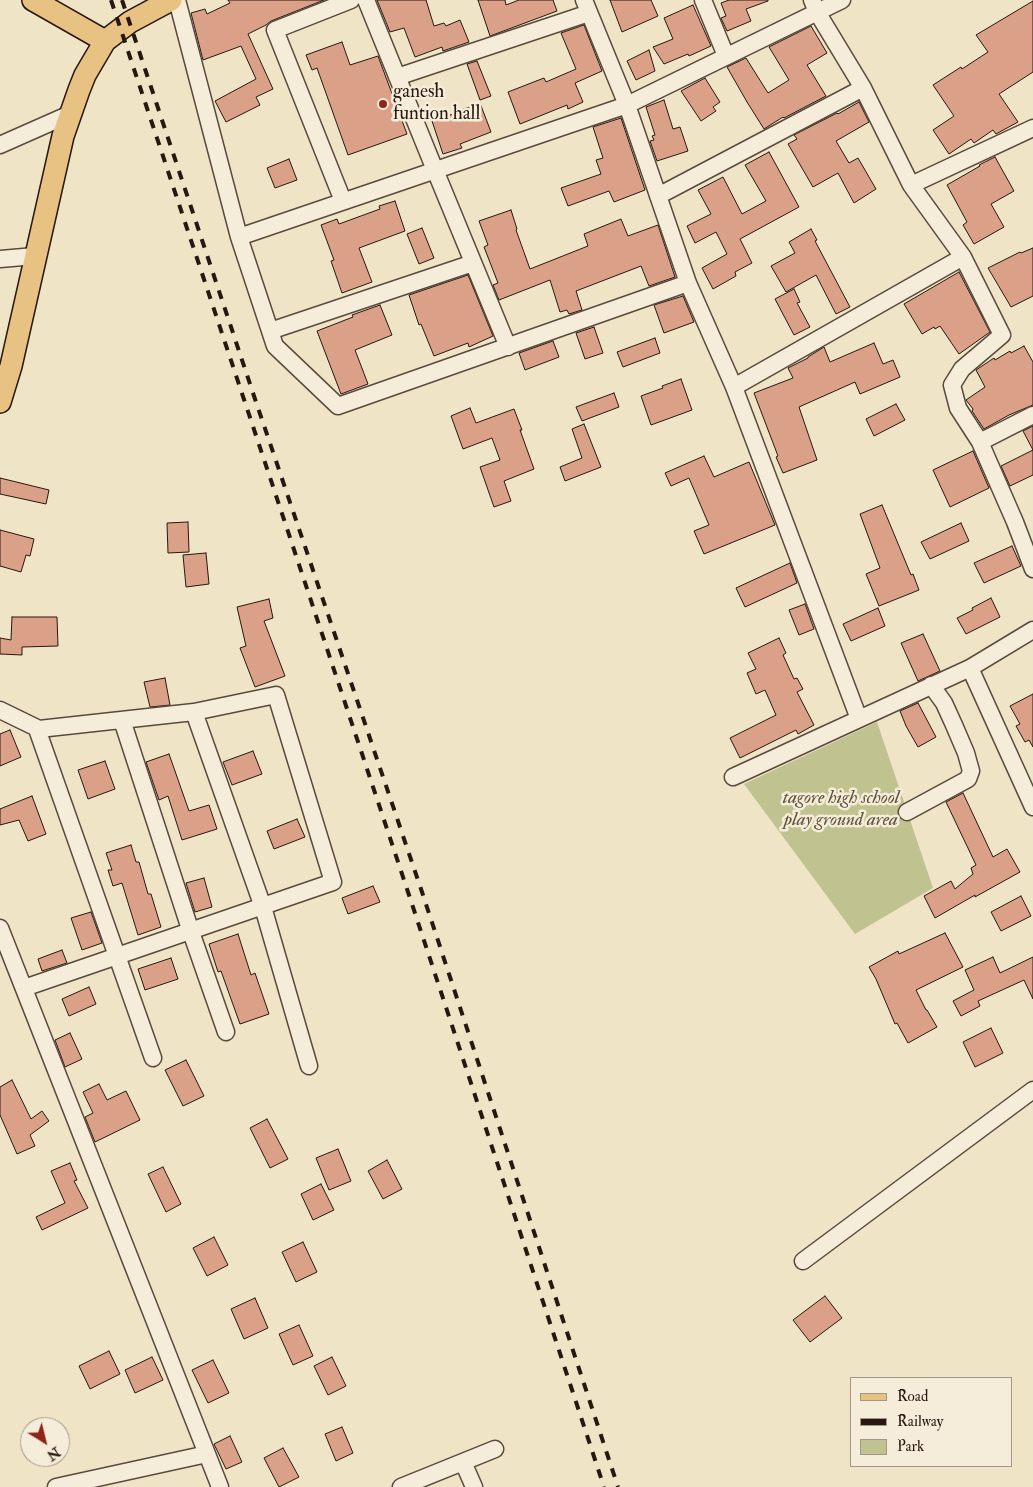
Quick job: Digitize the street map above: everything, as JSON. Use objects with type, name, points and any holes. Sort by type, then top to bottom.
[{"type":"main road","points":[[33,0],[106,40]]},
{"type":"main road","points":[[0,402],[11,366],[63,136],[85,75],[106,40],[130,22],[171,0]]},
{"type":"street","points":[[177,0],[239,237],[275,346],[338,406],[688,282]]},
{"type":"street","points":[[343,201],[275,30],[351,0]]},
{"type":"street","points":[[366,0],[508,347]]},
{"type":"street","points":[[703,0],[726,56]]},
{"type":"street","points":[[239,237],[627,105],[726,56],[814,6],[842,0]]},
{"type":"street","points":[[814,6],[863,88],[911,185],[963,257],[1002,335],[962,369],[952,386],[958,408],[980,442],[1033,569]]},
{"type":"street","points":[[397,77],[587,7],[627,105],[688,282],[734,387],[859,718]]},
{"type":"street","points":[[658,196],[863,88]]},
{"type":"street","points":[[0,145],[70,114]]},
{"type":"street","points":[[911,185],[1033,128]]},
{"type":"street","points":[[0,259],[35,256]]},
{"type":"street","points":[[734,387],[963,257]]},
{"type":"street","points":[[270,331],[473,263]]},
{"type":"street","points":[[980,442],[1033,415]]},
{"type":"street","points":[[733,777],[970,668],[1033,630]]},
{"type":"street","points":[[970,668],[1033,807]]},
{"type":"street","points":[[907,812],[968,779],[971,771],[966,753],[944,702],[931,685]]},
{"type":"street","points":[[0,710],[39,729],[194,712],[276,695],[333,882],[24,988]]},
{"type":"street","points":[[194,712],[263,907],[309,1066]]},
{"type":"street","points":[[122,720],[191,932],[226,1032]]},
{"type":"street","points":[[37,728],[153,1058]]},
{"type":"street","points":[[0,928],[220,1487]]},
{"type":"street","points":[[803,1261],[1033,1090]]},
{"type":"street","points":[[409,1486],[495,1449]]},
{"type":"street","points":[[56,1487],[207,1454]]},
{"type":"street","points":[[463,1462],[474,1487]]},
{"type":"green space","name":"tagore high school play ground area","points":[[877,722],[933,888],[855,934],[744,784]]},
{"type":"building","points":[[228,0],[324,0],[271,21],[248,34],[273,89],[256,97],[260,105],[226,122],[215,101],[256,79],[241,46],[203,60],[191,13],[205,9],[207,14],[230,3]]},
{"type":"building","points":[[377,0],[426,0],[434,26],[444,23],[446,26],[460,20],[469,42],[443,51],[442,47],[415,57],[404,28],[390,32]]},
{"type":"building","points":[[478,0],[505,0],[506,5],[519,0],[553,0],[557,11],[490,36]]},
{"type":"building","points":[[610,0],[651,0],[658,16],[622,32]]},
{"type":"building","points":[[729,0],[768,1],[746,9],[751,21],[727,31],[721,18],[726,16],[721,3]]},
{"type":"building","points":[[1033,1],[1033,72],[999,94],[1018,122],[996,134],[993,130],[974,143],[971,139],[949,154],[933,130],[954,116],[933,85],[988,52],[976,35]]},
{"type":"building","points":[[693,5],[711,46],[664,64],[653,47],[673,39],[664,18]]},
{"type":"building","points":[[584,25],[602,71],[575,83],[583,102],[568,109],[567,105],[520,124],[508,92],[544,78],[546,82],[576,69],[561,33]]},
{"type":"building","points":[[811,26],[827,53],[807,65],[826,96],[783,117],[764,129],[727,67],[746,58],[768,93],[789,80],[769,47]]},
{"type":"building","name":"ganesh funtion hall","points":[[342,42],[350,65],[378,56],[407,134],[348,155],[317,68],[312,70],[306,55]]},
{"type":"building","points":[[649,50],[655,71],[636,80],[627,61]]},
{"type":"building","points":[[477,61],[491,96],[480,100],[467,64]]},
{"type":"building","points":[[705,78],[720,102],[713,107],[716,111],[701,121],[681,91]]},
{"type":"building","points":[[664,100],[673,129],[680,127],[688,151],[657,161],[650,141],[654,140],[652,136],[655,135],[646,107]]},
{"type":"building","points":[[859,102],[869,122],[836,141],[849,163],[858,158],[876,189],[854,203],[838,173],[813,187],[788,144],[797,139],[794,135]]},
{"type":"building","points":[[480,103],[491,132],[460,144],[462,148],[443,154],[432,121]]},
{"type":"building","points":[[621,118],[645,190],[614,202],[609,191],[568,206],[561,188],[601,174],[596,160],[603,158],[593,127]]},
{"type":"building","points":[[769,152],[799,207],[740,239],[752,263],[735,272],[736,276],[713,289],[702,268],[727,254],[716,232],[695,243],[687,226],[711,214],[698,190],[723,177],[742,214],[766,201],[745,165]]},
{"type":"building","points":[[995,157],[1014,191],[991,204],[1004,227],[974,244],[963,225],[967,222],[947,185]]},
{"type":"building","points":[[289,159],[297,180],[275,188],[267,168]]},
{"type":"building","points":[[395,201],[405,231],[359,248],[372,282],[342,293],[331,261],[334,260],[321,225],[337,219],[339,224],[380,209],[379,206]]},
{"type":"building","points":[[511,210],[530,269],[588,246],[584,234],[621,219],[628,236],[658,225],[675,277],[649,286],[641,266],[576,291],[582,310],[569,314],[567,310],[560,312],[550,280],[499,300],[493,285],[498,283],[484,247],[488,245],[479,221]]},
{"type":"building","points":[[422,228],[434,258],[419,264],[407,234]]},
{"type":"building","points":[[811,229],[817,240],[815,241],[850,307],[836,314],[816,275],[786,292],[771,266],[795,253],[789,242]]},
{"type":"building","points":[[1033,248],[1033,296],[1011,307],[988,268],[1020,252]]},
{"type":"building","points":[[959,272],[990,332],[959,354],[940,326],[935,329],[934,327],[922,334],[904,304]]},
{"type":"building","points":[[468,275],[493,336],[469,347],[468,343],[434,356],[421,324],[419,325],[409,295]]},
{"type":"building","points":[[794,289],[800,302],[797,303],[810,327],[794,335],[775,299]]},
{"type":"building","points":[[683,296],[694,322],[664,333],[654,305]]},
{"type":"building","points":[[380,305],[392,335],[355,350],[368,384],[341,394],[317,331]]},
{"type":"building","points":[[594,327],[603,353],[585,359],[576,333]]},
{"type":"building","points":[[655,338],[660,353],[623,367],[617,352]]},
{"type":"building","points":[[553,341],[559,357],[525,370],[519,353]]},
{"type":"building","points":[[874,343],[883,364],[893,360],[900,377],[860,394],[855,382],[799,407],[817,460],[783,473],[754,393],[793,378],[788,368],[824,347],[830,362]]},
{"type":"building","points":[[1024,346],[1033,362],[1033,405],[1009,415],[984,429],[966,400],[985,387],[976,370],[994,358],[995,360],[1010,351],[1011,353]]},
{"type":"building","points":[[681,379],[692,410],[651,425],[641,396]]},
{"type":"building","points":[[614,393],[619,407],[582,421],[576,407]]},
{"type":"building","points":[[896,404],[905,420],[874,436],[866,419]]},
{"type":"building","points":[[470,408],[476,423],[514,409],[534,469],[504,481],[511,501],[494,507],[480,467],[500,460],[492,438],[463,449],[451,416]]},
{"type":"building","points":[[584,424],[601,467],[565,481],[560,467],[582,458],[572,429]]},
{"type":"building","points":[[1033,426],[1033,450],[1023,431]]},
{"type":"building","points":[[1033,450],[1033,475],[1010,486],[1001,466]]},
{"type":"building","points":[[973,451],[989,488],[950,507],[933,470]]},
{"type":"building","points":[[704,456],[714,477],[749,462],[775,525],[704,554],[694,531],[709,525],[689,478],[671,486],[665,473]]},
{"type":"building","points":[[0,478],[49,490],[46,504],[0,494]]},
{"type":"building","points":[[882,505],[919,590],[879,606],[866,574],[880,568],[860,514]]},
{"type":"building","points":[[188,522],[189,552],[168,553],[167,523]]},
{"type":"building","points":[[961,523],[969,541],[930,559],[921,542]]},
{"type":"building","points":[[0,530],[34,539],[30,556],[26,555],[21,572],[0,566]]},
{"type":"building","points":[[1012,546],[1021,566],[984,583],[974,563]]},
{"type":"building","points":[[206,553],[209,584],[186,587],[183,555]]},
{"type":"building","points":[[790,563],[797,583],[745,607],[736,588]]},
{"type":"building","points":[[991,598],[1000,617],[966,634],[957,618]]},
{"type":"building","points":[[269,599],[273,618],[264,621],[285,676],[255,687],[240,648],[246,646],[237,607]]},
{"type":"building","points":[[805,604],[814,629],[799,635],[789,610]]},
{"type":"building","points":[[878,608],[885,626],[851,641],[843,624]]},
{"type":"building","points":[[12,617],[57,617],[58,646],[22,647],[22,655],[0,654],[0,638],[11,640]]},
{"type":"building","points":[[923,634],[940,671],[918,681],[901,643]]},
{"type":"building","points":[[779,638],[786,653],[783,655],[794,679],[797,678],[803,689],[797,692],[814,725],[798,734],[796,730],[740,758],[730,738],[776,715],[765,690],[756,694],[747,673],[756,669],[748,653]]},
{"type":"building","points":[[165,678],[170,705],[150,707],[144,682]]},
{"type":"building","points":[[1033,694],[1033,747],[1029,740],[1025,742],[1016,726],[1020,724],[1010,706]]},
{"type":"building","points":[[918,703],[936,737],[918,747],[900,711]]},
{"type":"building","points":[[10,730],[21,757],[0,766],[0,734]]},
{"type":"building","points":[[253,751],[262,774],[232,785],[223,762]]},
{"type":"building","points":[[169,754],[189,811],[209,805],[217,829],[182,840],[168,796],[159,800],[146,762]]},
{"type":"building","points":[[105,761],[115,789],[88,799],[78,770]]},
{"type":"building","points":[[963,793],[993,857],[1007,849],[1020,872],[935,918],[924,896],[951,881],[955,889],[973,874],[971,868],[976,865],[946,802]]},
{"type":"building","points":[[32,796],[46,834],[28,841],[19,820],[0,825],[0,809]]},
{"type":"building","points":[[297,819],[305,837],[274,849],[267,831]]},
{"type":"building","points":[[131,845],[136,862],[139,862],[148,894],[151,894],[161,927],[138,935],[122,883],[113,886],[108,870],[112,870],[106,853]]},
{"type":"building","points":[[204,878],[212,907],[195,912],[186,883]]},
{"type":"building","points":[[373,886],[380,902],[348,914],[342,898]]},
{"type":"building","points":[[1021,896],[1031,916],[1001,931],[991,912]]},
{"type":"building","points":[[91,912],[102,943],[82,950],[71,918]]},
{"type":"building","points":[[945,933],[963,967],[916,990],[937,1027],[908,1043],[897,1023],[895,1024],[869,967],[898,951],[899,954]]},
{"type":"building","points":[[238,934],[251,975],[255,973],[269,1014],[240,1024],[221,971],[218,972],[209,944]]},
{"type":"building","points":[[62,950],[67,963],[42,971],[38,959]]},
{"type":"building","points":[[993,957],[1000,973],[1033,957],[1033,999],[1024,980],[978,1001],[980,1006],[961,1016],[953,1001],[974,990],[965,970]]},
{"type":"building","points":[[171,958],[178,979],[145,990],[138,969]]},
{"type":"building","points":[[89,987],[96,1004],[69,1016],[62,999]]},
{"type":"building","points":[[991,1028],[1003,1053],[975,1067],[963,1042]]},
{"type":"building","points":[[70,1033],[82,1059],[65,1067],[55,1040]]},
{"type":"building","points":[[186,1060],[204,1096],[183,1106],[165,1070]]},
{"type":"building","points":[[12,1080],[31,1119],[42,1111],[49,1121],[30,1135],[35,1146],[17,1154],[0,1115],[0,1087]]},
{"type":"building","points":[[99,1084],[107,1100],[126,1091],[140,1120],[95,1142],[85,1117],[93,1113],[83,1092]]},
{"type":"building","points":[[267,1119],[288,1159],[270,1168],[250,1128]]},
{"type":"building","points":[[338,1149],[351,1181],[329,1190],[316,1158]]},
{"type":"building","points":[[387,1160],[402,1189],[383,1199],[368,1171]]},
{"type":"building","points":[[70,1163],[77,1180],[74,1181],[88,1208],[42,1230],[36,1217],[65,1203],[51,1171]]},
{"type":"building","points":[[163,1167],[181,1204],[166,1212],[148,1174]]},
{"type":"building","points":[[321,1184],[334,1210],[313,1220],[301,1194]]},
{"type":"building","points":[[214,1237],[228,1265],[207,1276],[193,1248]]},
{"type":"building","points":[[303,1242],[317,1272],[296,1282],[282,1252]]},
{"type":"building","points":[[825,1296],[842,1318],[810,1342],[793,1320]]},
{"type":"building","points":[[255,1298],[268,1328],[244,1339],[231,1309]]},
{"type":"building","points":[[299,1325],[313,1356],[293,1365],[279,1334]]},
{"type":"building","points":[[109,1351],[120,1374],[90,1389],[79,1366]]},
{"type":"building","points":[[152,1357],[163,1380],[135,1393],[125,1370]]},
{"type":"building","points":[[332,1357],[346,1386],[328,1395],[314,1366]]},
{"type":"building","points":[[213,1360],[229,1393],[208,1403],[192,1370]]},
{"type":"building","points":[[342,1427],[353,1453],[336,1461],[325,1434]]},
{"type":"building","points":[[230,1436],[242,1462],[226,1469],[214,1444]]},
{"type":"building","points":[[283,1448],[299,1477],[279,1487],[264,1458]]},
{"type":"railway","points":[[111,0],[604,1487]]},
{"type":"railway","points":[[122,0],[421,889],[618,1487]]},
{"type":"place","name":"ganesh funtion hall","points":[[383,104]]}]
